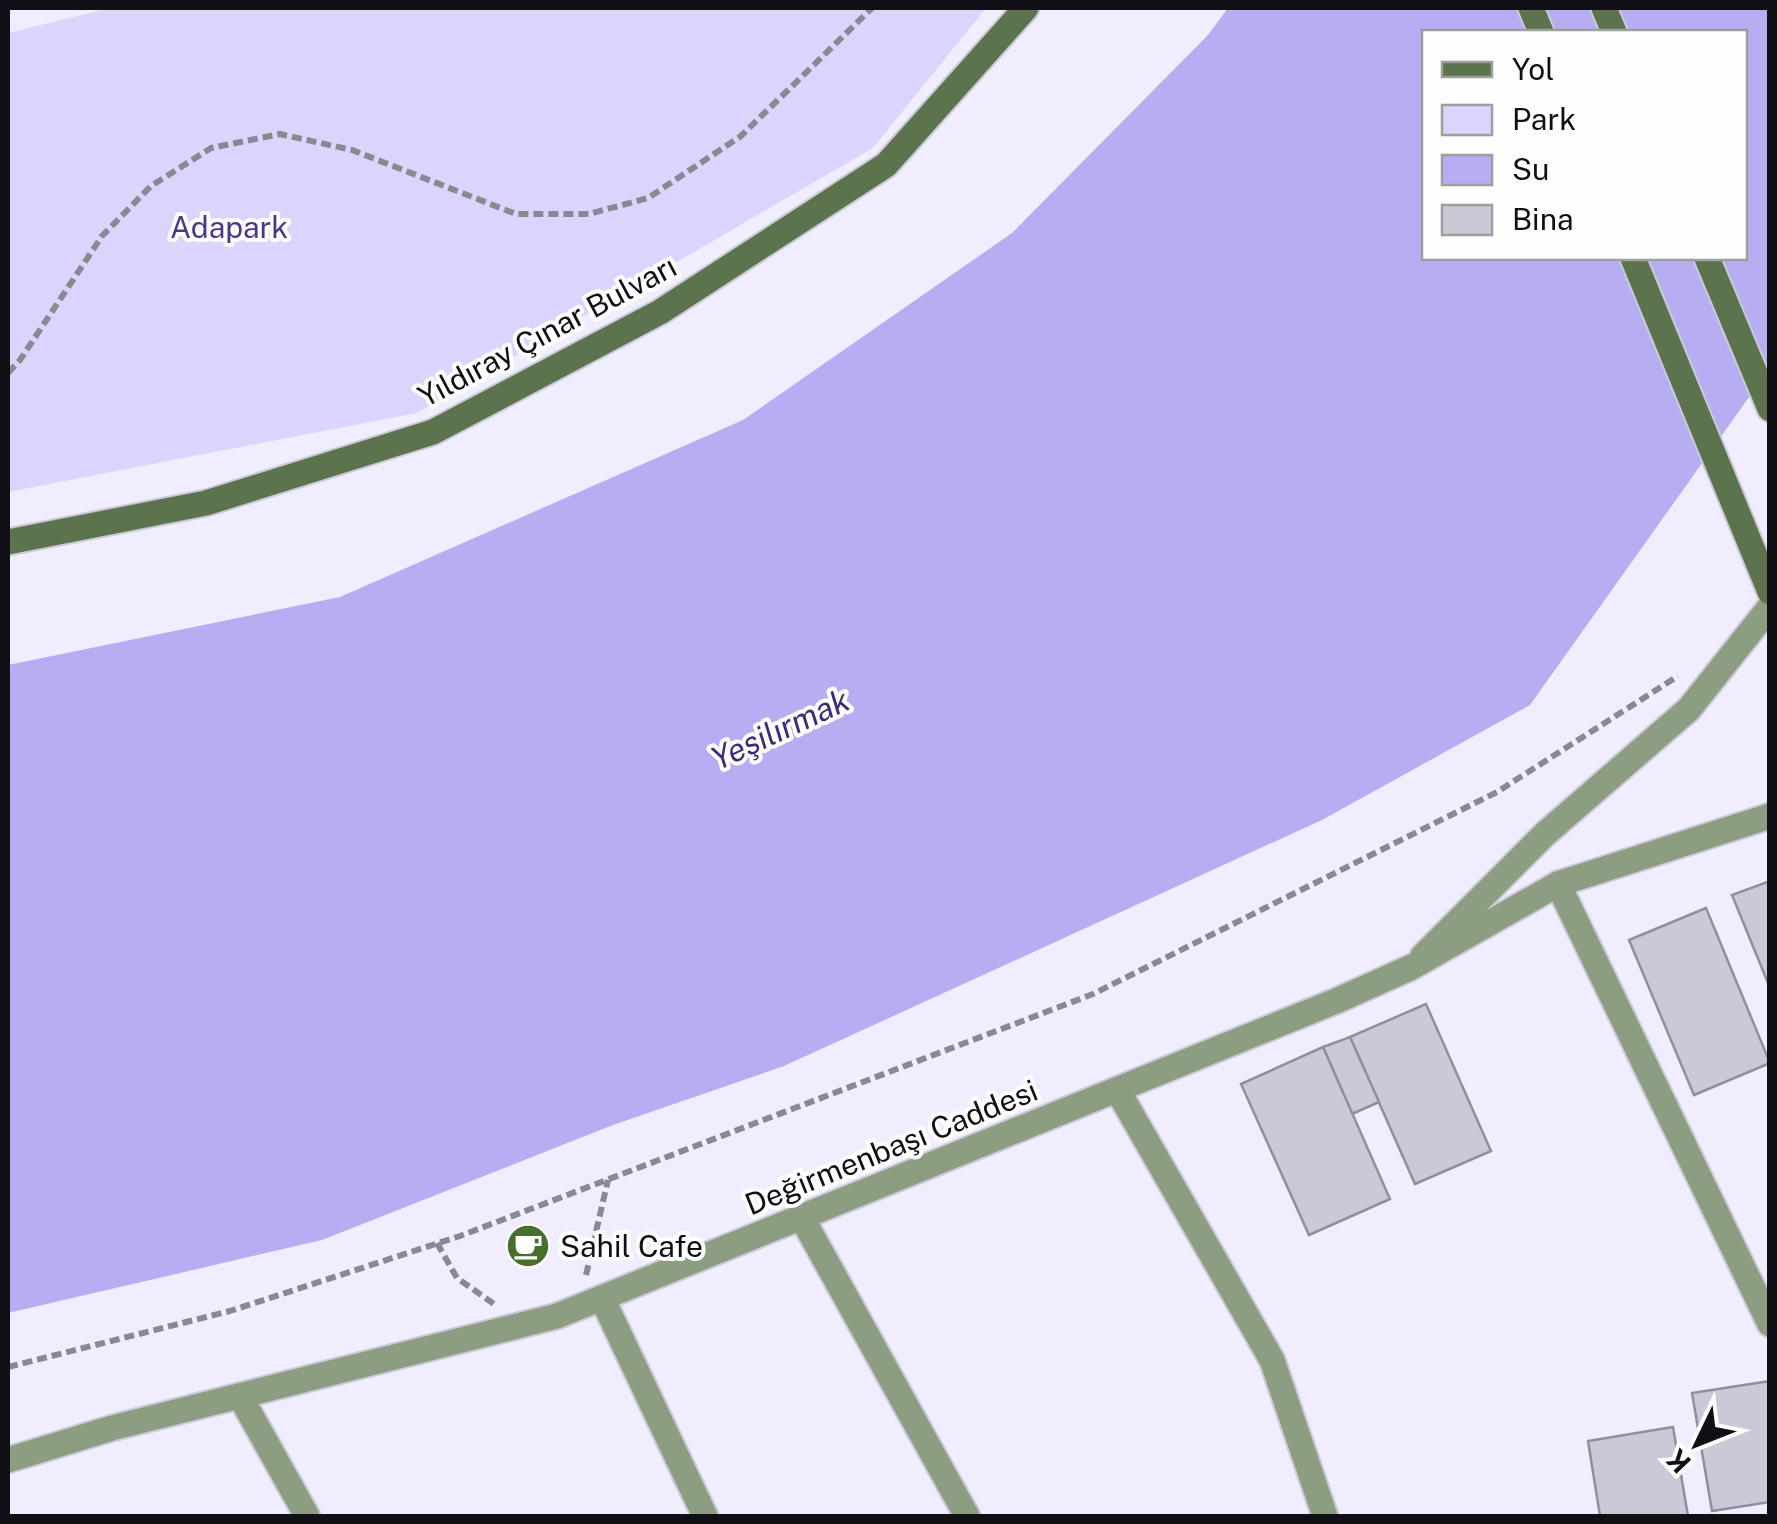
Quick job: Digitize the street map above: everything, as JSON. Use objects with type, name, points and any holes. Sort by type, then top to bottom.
[{"type":"main road","name":"Yıldıray Çınar Bulvarı","points":[[8,542],[206,503],[434,432],[660,312],[886,164],[1026,8]]},
{"type":"main road","points":[[1634,260],[1770,592]]},
{"type":"main road","points":[[1708,260],[1770,409]]},
{"type":"street","points":[[1412,967],[1546,834],[1689,709],[1770,606]]},
{"type":"street","name":"Değirmenbaşı Caddesi","points":[[8,1460],[240,1396],[557,1316],[1118,1091],[1412,967],[1558,884],[1770,816]]},
{"type":"street","points":[[1558,884],[1770,1324]]},
{"type":"street","points":[[1118,1091],[1272,1360],[1324,1516]]},
{"type":"street","points":[[802,1218],[967,1516]]},
{"type":"street","points":[[602,1298],[705,1516]]},
{"type":"street","points":[[240,1396],[307,1516]]},
{"type":"path","points":[[8,372],[102,236],[150,186],[211,148],[280,134],[352,150],[516,214],[589,214],[648,198],[741,136],[872,8]]},
{"type":"path","points":[[8,1367],[230,1310],[437,1244],[1094,994],[1497,792],[1694,666]]},
{"type":"path","points":[[574,1279],[588,1274],[608,1179]]},
{"type":"path","points":[[437,1244],[457,1278],[497,1306]]},
{"type":"green space","name":"Adapark","points":[[110,8],[986,8],[873,148],[417,413],[8,492],[8,33]]},
{"type":"water","name":"Yeşilırmak","points":[[1228,8],[1769,8],[1769,369],[1530,705],[1322,820],[784,1066],[613,1125],[322,1240],[8,1313],[8,665],[340,597],[743,420],[1012,233],[1208,35]]},
{"type":"building","points":[[1770,881],[1770,988],[1732,895]]},
{"type":"building","points":[[1706,908],[1770,1063],[1694,1095],[1629,940]]},
{"type":"building","points":[[1426,1004],[1491,1151],[1415,1184],[1350,1037]]},
{"type":"building","points":[[1350,1037],[1379,1102],[1352,1114],[1323,1047]]},
{"type":"building","points":[[1323,1047],[1390,1199],[1309,1235],[1241,1084]]},
{"type":"building","points":[[1770,1381],[1770,1502],[1712,1511],[1692,1393]]},
{"type":"building","points":[[1673,1427],[1688,1516],[1600,1516],[1588,1441]]},
{"type":"place","name":"Sahil Cafe","points":[[528,1246]]}]
